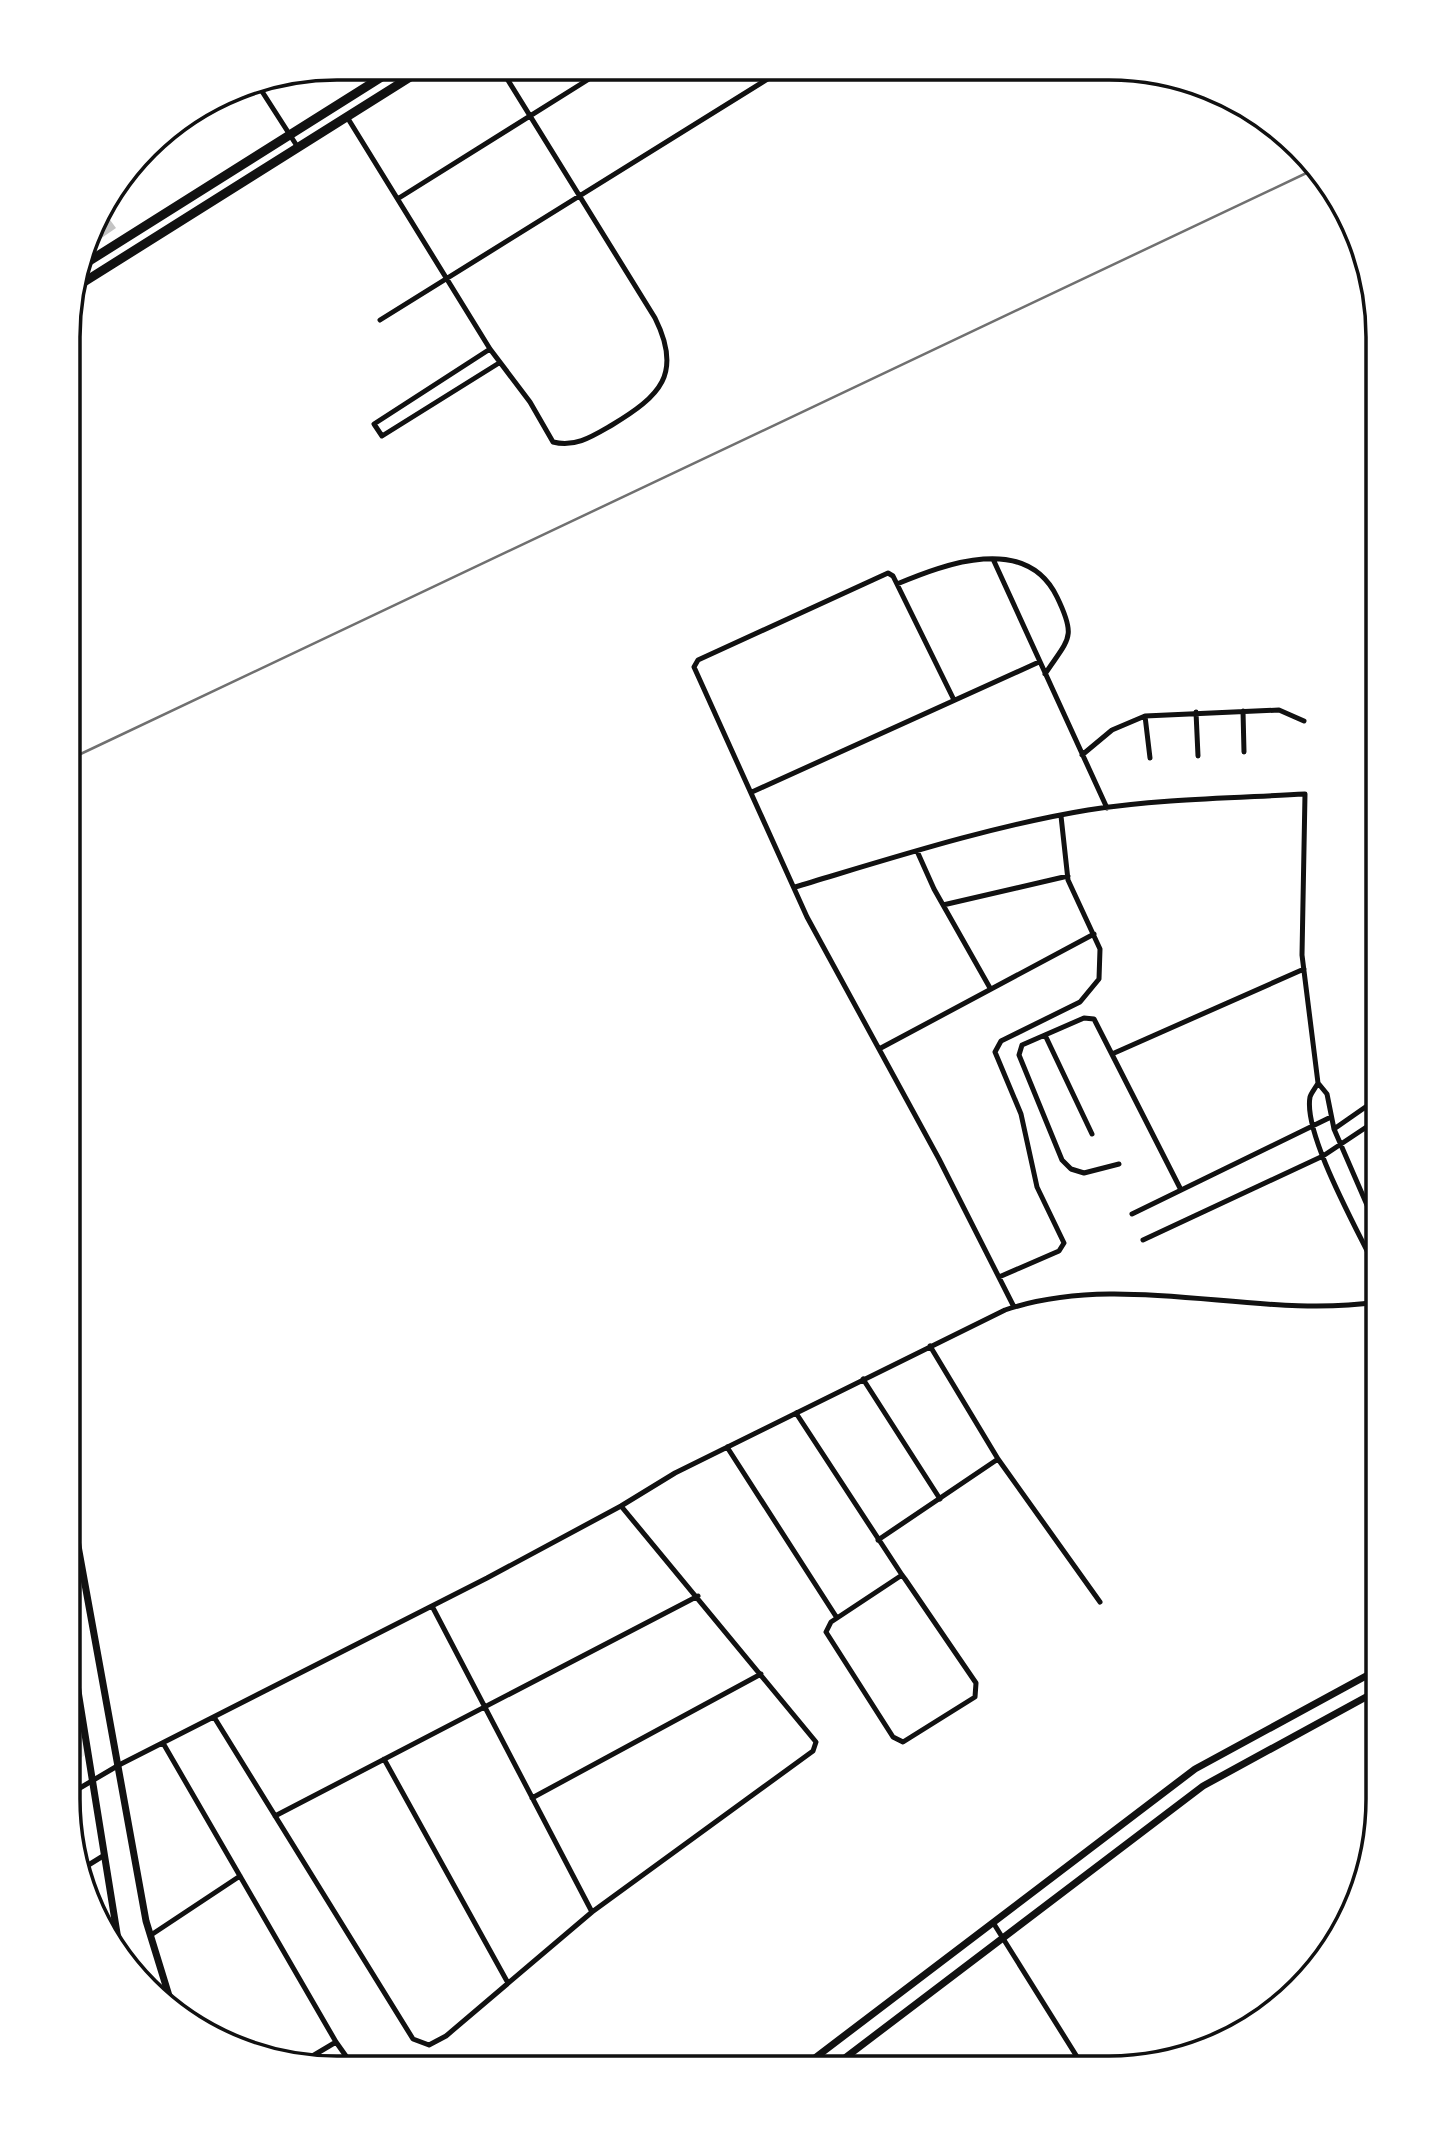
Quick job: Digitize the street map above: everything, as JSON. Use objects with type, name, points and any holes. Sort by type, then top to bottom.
[{"type":"main road","points":[[93,259],[377,80]]},
{"type":"main road","points":[[87,280],[404,80]]},
{"type":"street","points":[[347,117],[499,363],[530,402],[552,442],[563,445],[590,438],[645,405],[656,395],[664,381],[668,365],[662,331],[508,80]]},
{"type":"street","points":[[399,198],[587,80]]},
{"type":"street","points":[[380,320],[765,80]]},
{"type":"street","points":[[262,92],[297,146]]},
{"type":"street","points":[[490,349],[374,424],[382,436],[499,363]]},
{"type":"street","points":[[424,392],[433,404]]},
{"type":"street","points":[[993,559],[1107,808]]},
{"type":"street","points":[[897,584],[958,561],[993,559],[1030,568],[1046,579],[1069,622],[1069,637],[1045,674]]},
{"type":"street","points":[[954,700],[891,574],[882,573],[696,662],[694,669],[807,917],[1014,1307]]},
{"type":"street","points":[[752,792],[1039,662]]},
{"type":"street","points":[[1242,710],[1244,752]]},
{"type":"street","points":[[1082,755],[1112,730],[1145,716],[1279,710],[1304,721]]},
{"type":"street","points":[[1196,712],[1198,756]]},
{"type":"street","points":[[1145,716],[1150,758]]},
{"type":"street","points":[[795,887],[917,851],[1061,816],[1107,808],[1305,794],[1304,968],[1318,1083],[1327,1094],[1334,1129],[1366,1202]]},
{"type":"street","points":[[999,1277],[1059,1251],[1064,1243],[1037,1187],[1021,1114],[995,1048],[1001,1041],[1080,1002],[1091,992],[1099,979],[1102,964],[1094,934],[1068,876],[1061,816]]},
{"type":"street","points":[[917,851],[943,905],[990,988]]},
{"type":"street","points":[[943,905],[1068,876]]},
{"type":"street","points":[[879,1049],[1094,934]]},
{"type":"street","points":[[1112,1054],[1304,968]]},
{"type":"street","points":[[1119,1164],[1084,1174],[1071,1169],[1062,1160],[1018,1055],[1022,1045],[1084,1018],[1091,1018],[1181,1190]]},
{"type":"street","points":[[1045,1035],[1092,1134]]},
{"type":"street","points":[[1318,1083],[1310,1097],[1313,1127],[1323,1156],[1366,1248]]},
{"type":"street","points":[[1334,1129],[1366,1107]]},
{"type":"street","points":[[1132,1214],[1331,1117]]},
{"type":"street","points":[[1143,1240],[1323,1156],[1366,1128]]},
{"type":"street","points":[[80,1788],[621,1506],[675,1473],[1014,1307],[1053,1298],[1089,1296],[1335,1305],[1366,1303]]},
{"type":"street","points":[[930,1346],[998,1459],[1100,1602]]},
{"type":"street","points":[[863,1379],[940,1499]]},
{"type":"street","points":[[796,1413],[901,1575],[976,1683],[975,1697],[906,1741],[896,1740],[827,1636],[828,1625],[901,1575]]},
{"type":"street","points":[[727,1447],[837,1618]]},
{"type":"street","points":[[878,1540],[998,1459]]},
{"type":"street","points":[[214,1717],[413,2039],[429,2045],[446,2036],[592,1912],[813,1751],[816,1742],[621,1506]]},
{"type":"street","points":[[80,1554],[150,1935],[168,1992]]},
{"type":"street","points":[[275,1816],[698,1596]]},
{"type":"street","points":[[432,1606],[592,1912]]},
{"type":"street","points":[[532,1798],[761,1674]]},
{"type":"street","points":[[818,2056],[1195,1769],[1366,1676]]},
{"type":"street","points":[[848,2056],[1203,1786],[1366,1697]]},
{"type":"street","points":[[80,1702],[94,1780],[111,1919]]},
{"type":"street","points":[[163,1743],[346,2056]]},
{"type":"street","points":[[384,1759],[508,1983]]},
{"type":"street","points":[[89,1865],[103,1856]]},
{"type":"street","points":[[150,1935],[240,1876]]},
{"type":"street","points":[[994,1924],[1077,2056]]},
{"type":"street","points":[[315,2054],[336,2042]]},
{"type":"shaded area","points":[[80,1731],[87,1754],[80,1758]]},
{"type":"building","points":[[110,219],[116,228],[100,239]]},
{"type":"railway","points":[[80,754],[1306,173]]}]
